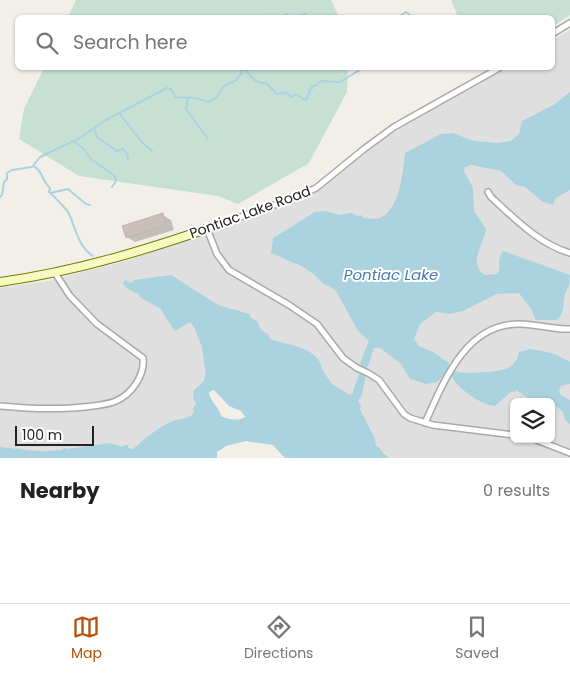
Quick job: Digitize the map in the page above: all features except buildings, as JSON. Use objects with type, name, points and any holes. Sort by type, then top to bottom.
[{"type":"street","points":[[555,32],[570,23]]},
{"type":"street","name":"Pontiac Lake Road","points":[[0,282],[55,273],[134,253],[297,197],[316,188],[389,131],[496,70]]},
{"type":"street","points":[[488,192],[491,197],[538,237],[570,253]]},
{"type":"street","points":[[207,229],[218,254],[229,270],[317,324],[343,358],[356,368],[368,372],[379,380],[404,414],[410,418],[425,422],[510,434]]},
{"type":"street","points":[[0,406],[61,409],[108,404],[116,401],[130,390],[141,374],[144,364],[143,358],[135,350],[119,342],[90,317],[70,296],[55,273]]},
{"type":"street","points":[[425,422],[453,366],[472,342],[483,334],[500,327],[520,324],[570,330]]},
{"type":"street","points":[[544,443],[570,453]]},
{"type":"shaded area","points":[[570,30],[570,458],[374,458],[208,386],[178,458],[0,458],[0,288],[49,281],[125,261],[307,196],[391,134],[502,70],[555,70],[555,39]]},
{"type":"green space","points":[[76,0],[331,0],[338,15],[69,15]]},
{"type":"green space","points":[[451,0],[570,0],[570,15],[555,25],[555,15],[457,15]]},
{"type":"green space","points":[[43,70],[348,70],[347,92],[309,163],[238,204],[218,196],[79,176],[19,139],[24,109]]},
{"type":"water","name":"Pontiac Lake","points":[[570,92],[570,190],[556,198],[553,205],[543,202],[525,187],[516,185],[501,171],[471,165],[465,167],[464,171],[473,188],[474,211],[486,229],[478,254],[477,265],[485,275],[497,274],[503,251],[570,275],[561,315],[557,320],[538,320],[535,319],[532,310],[519,293],[497,294],[463,311],[449,314],[436,312],[420,324],[414,339],[419,346],[433,352],[449,363],[448,369],[453,371],[468,373],[503,370],[512,365],[519,352],[530,349],[555,354],[570,362],[570,384],[561,386],[559,391],[561,395],[570,400],[570,424],[565,420],[563,412],[555,405],[555,398],[528,398],[516,390],[514,393],[512,391],[495,406],[491,405],[481,402],[467,393],[447,372],[437,382],[426,384],[410,379],[401,364],[380,348],[374,348],[364,373],[366,375],[362,395],[358,401],[375,439],[376,447],[378,446],[389,458],[285,458],[273,445],[246,441],[226,446],[217,452],[217,458],[0,458],[0,447],[54,451],[64,448],[110,443],[123,447],[128,445],[128,448],[133,449],[163,426],[189,417],[194,413],[193,409],[196,403],[193,398],[194,390],[204,381],[206,370],[202,347],[194,327],[190,322],[175,331],[161,309],[141,298],[140,294],[126,287],[122,283],[126,280],[129,283],[134,280],[171,275],[218,305],[249,314],[251,318],[257,321],[261,330],[268,334],[270,339],[300,347],[314,355],[319,360],[321,368],[332,384],[350,395],[352,394],[362,366],[360,363],[369,341],[358,331],[336,291],[328,285],[326,286],[301,266],[271,254],[273,238],[315,212],[326,211],[339,215],[351,213],[358,216],[361,215],[364,218],[380,218],[392,207],[396,198],[405,153],[441,134],[453,133],[474,141],[497,143],[511,141],[519,134],[522,121],[555,104]],"holes":[[[214,390],[229,406],[241,411],[245,417],[239,419],[233,420],[221,416],[209,392]]]},
{"type":"waterway","points":[[402,15],[406,12],[409,15]]},
{"type":"waterway","points":[[302,15],[306,14]]},
{"type":"waterway","points":[[0,197],[4,182],[7,179],[7,173],[12,170],[32,167],[40,157],[80,138],[104,121],[167,88],[171,89],[176,98],[183,97],[201,99],[208,102],[212,101],[224,86],[235,81],[242,73],[241,70]]},
{"type":"waterway","points":[[246,70],[254,79],[260,83],[266,83],[277,94],[286,92],[291,97],[296,94],[305,100],[308,98],[307,96],[312,86],[321,81],[340,82],[360,70]]},
{"type":"waterway","points":[[188,98],[186,109],[208,139]]},
{"type":"waterway","points":[[119,113],[142,142],[152,151]]},
{"type":"waterway","points":[[94,128],[97,137],[117,151],[123,149],[127,154],[128,160]]},
{"type":"waterway","points":[[73,141],[83,148],[91,159],[115,176],[116,181],[112,187]]},
{"type":"waterway","points":[[33,166],[39,170],[45,183],[50,188],[49,192],[68,212],[80,242],[93,256]]},
{"type":"waterway","points":[[50,193],[68,189],[86,204],[90,205]]}]
